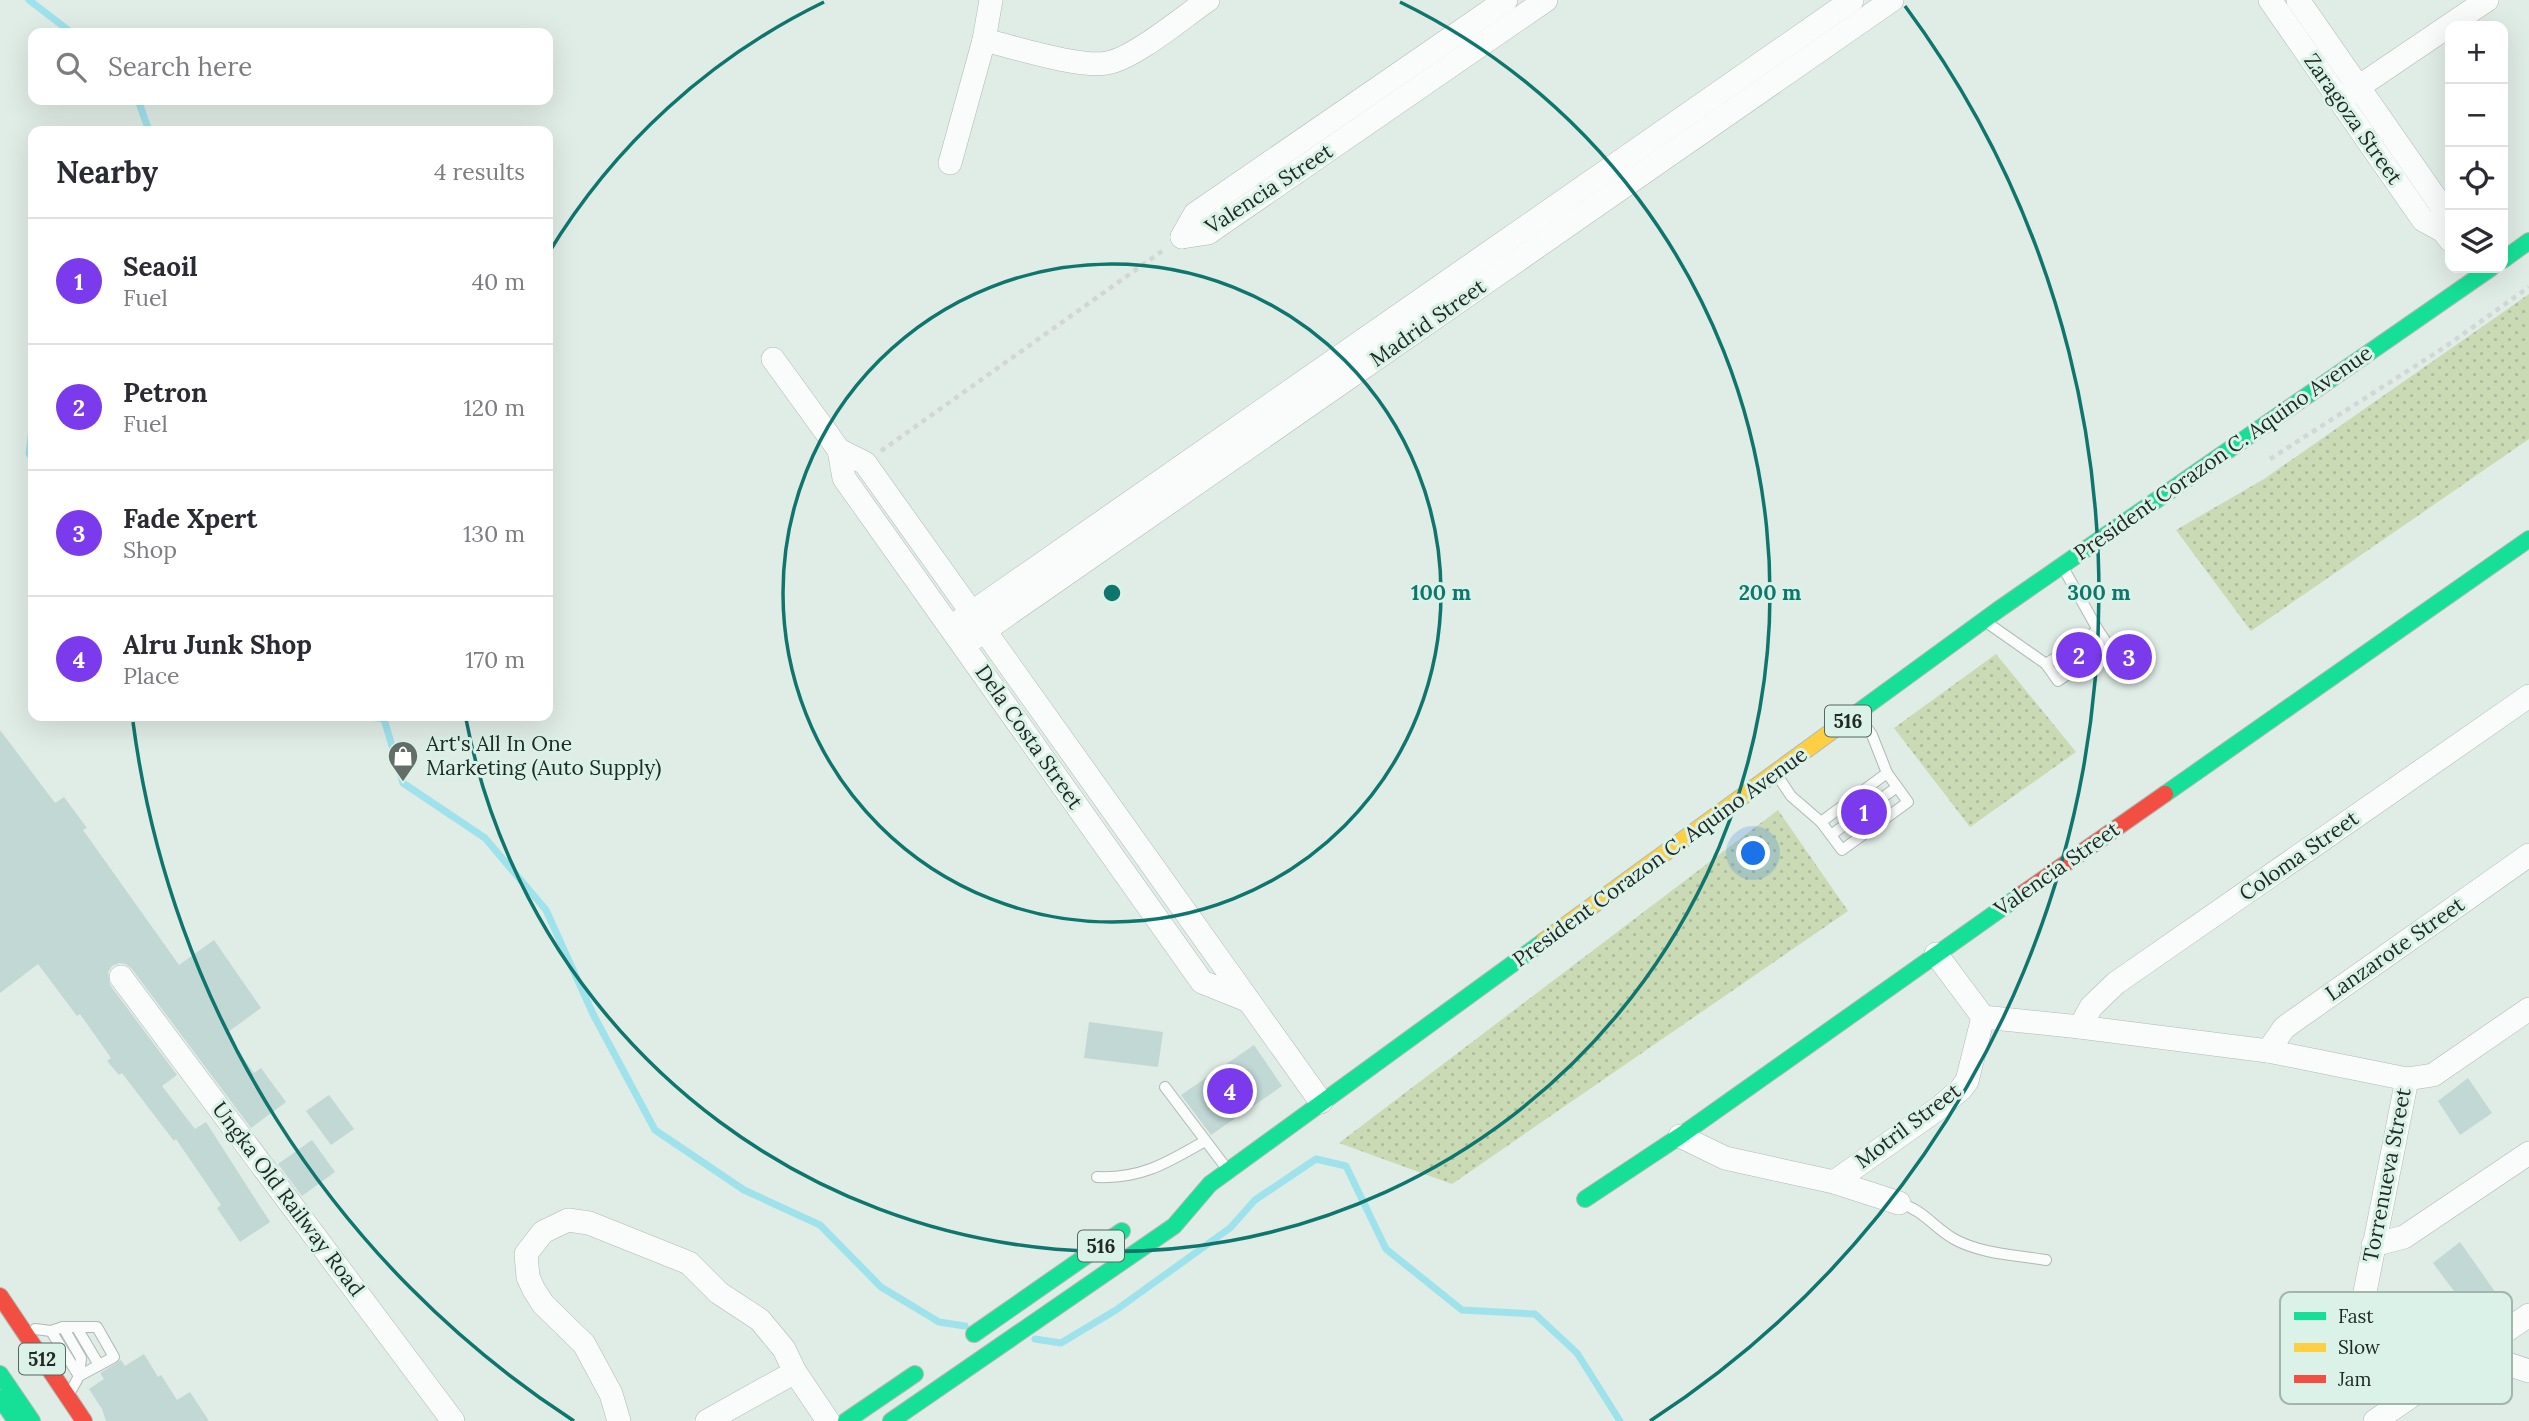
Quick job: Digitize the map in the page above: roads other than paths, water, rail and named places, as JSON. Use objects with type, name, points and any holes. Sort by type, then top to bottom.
[{"type":"main road","points":[[2508,257],[2529,242]]},
{"type":"main road","name":"President Corazon C. Aquino Avenue","points":[[891,1421],[1034,1324],[1228,1170],[1984,620],[2476,273]]},
{"type":"main road","name":"Valencia Street","points":[[1585,1199],[1680,1136],[2529,539]]},
{"type":"main road","name":"President Corazon C. Aquino Avenue","points":[[1171,1214],[1210,1184]]},
{"type":"main road","name":"516","points":[[958,1345],[1138,1220]]},
{"type":"main road","name":"512","points":[[0,1296],[84,1421]]},
{"type":"main road","name":"512","points":[[0,1325],[65,1421]]},
{"type":"main road","points":[[846,1421],[925,1367]]},
{"type":"main road","name":"512","points":[[0,1374],[32,1421]]},
{"type":"main road","name":"512","points":[[0,1398],[16,1421]]},
{"type":"street","points":[[950,163],[984,40],[991,0]]},
{"type":"street","points":[[984,40],[1089,65],[1108,63],[1140,47],[1208,0]]},
{"type":"street","name":"Valencia Street","points":[[1182,237],[1195,214],[1505,6],[1546,0]]},
{"type":"street","name":"Madrid Street","points":[[958,636],[1852,0]]},
{"type":"street","name":"Madrid Street","points":[[979,621],[1892,0]]},
{"type":"street","name":"Zaragoza Street","points":[[2270,0],[2442,206],[2445,224]]},
{"type":"street","name":"Zaragoza Street","points":[[2298,0],[2349,93]]},
{"type":"street","points":[[2349,93],[2487,0]]},
{"type":"street","name":"Dela Costa Street","points":[[773,359],[839,450],[844,478],[1202,982],[1247,1000]]},
{"type":"street","name":"Dela Costa Street","points":[[839,450],[865,463],[1321,1102]]},
{"type":"street","name":"Coloma Street","points":[[2080,1027],[2091,1007],[2116,983],[2529,696]]},
{"type":"street","name":"Lanzarote Street","points":[[2268,1051],[2284,1028],[2529,855]]},
{"type":"street","points":[[1936,954],[1983,1017]]},
{"type":"street","name":"Ungka Old Railway Road","points":[[121,977],[453,1421]]},
{"type":"street","points":[[2407,1079],[2433,1075],[2529,1009]]},
{"type":"street","name":"Torrenueva Street","points":[[1983,1017],[2268,1051],[2407,1079],[2365,1292]]},
{"type":"street","name":"Motril Street","points":[[1834,1182],[1939,1108],[1961,1089],[1967,1081],[1983,1017]]},
{"type":"street","points":[[1680,1136],[1725,1158],[1834,1182],[1899,1203]]},
{"type":"street","points":[[2373,1245],[2404,1237],[2529,1153]]},
{"type":"street","points":[[619,1421],[611,1394],[584,1344],[542,1304],[528,1278],[526,1254],[543,1232],[568,1220],[589,1223],[689,1263],[708,1279],[719,1293],[760,1320],[784,1349],[795,1372],[828,1421]]},
{"type":"street","points":[[2512,1327],[2529,1315]]},
{"type":"street","name":"Torrenueva Street","points":[[2512,1365],[2529,1371]]},
{"type":"street","points":[[706,1421],[795,1372]]},
{"type":"street","points":[[2375,1421],[2400,1404]]},
{"type":"lane","points":[[1984,620],[2046,664],[2058,681],[2109,646],[2061,565]]},
{"type":"lane","points":[[2046,664],[2098,629]]},
{"type":"lane","points":[[1775,773],[1791,796],[1821,822],[1842,850],[1908,802],[1887,773],[1872,735],[1857,714]]},
{"type":"lane","points":[[1821,822],[1887,773]]},
{"type":"lane","points":[[1831,835],[1897,787]]},
{"type":"lane","points":[[1165,1087],[1228,1170]]},
{"type":"lane","points":[[1097,1177],[1120,1178],[1143,1173],[1168,1163],[1205,1141]]},
{"type":"lane","points":[[1899,1203],[1921,1212],[1941,1230],[1968,1246],[2046,1260]]},
{"type":"lane","points":[[22,1328],[51,1331],[63,1327],[97,1327],[114,1357],[79,1376]]},
{"type":"lane","points":[[63,1327],[81,1358],[79,1376],[71,1395],[72,1404]]},
{"type":"lane","points":[[77,1328],[99,1365]]},
{"type":"lane","points":[[51,1331],[79,1376]]},
{"type":"waterway","points":[[29,0],[65,28]]},
{"type":"waterway","points":[[140,105],[147,126]]},
{"type":"waterway","points":[[385,721],[403,783],[485,838],[546,910],[593,1014],[655,1130],[744,1190],[820,1225],[881,1287],[939,1322],[965,1326]]},
{"type":"waterway","points":[[1035,1339],[1061,1343],[1116,1310],[1230,1228],[1255,1200],[1316,1159],[1346,1166],[1386,1249],[1462,1310],[1535,1314],[1577,1353],[1620,1421]]},
{"type":"place","name":"Petron","points":[[2079,655]]},
{"type":"place","name":"Fade Xpert","points":[[2129,657]]},
{"type":"place","name":"Art's All In One Marketing (Auto Supply)","points":[[403,783]]},
{"type":"place","name":"Seaoil","points":[[1864,812]]},
{"type":"place","name":"Alru Junk Shop","points":[[1230,1091]]}]
